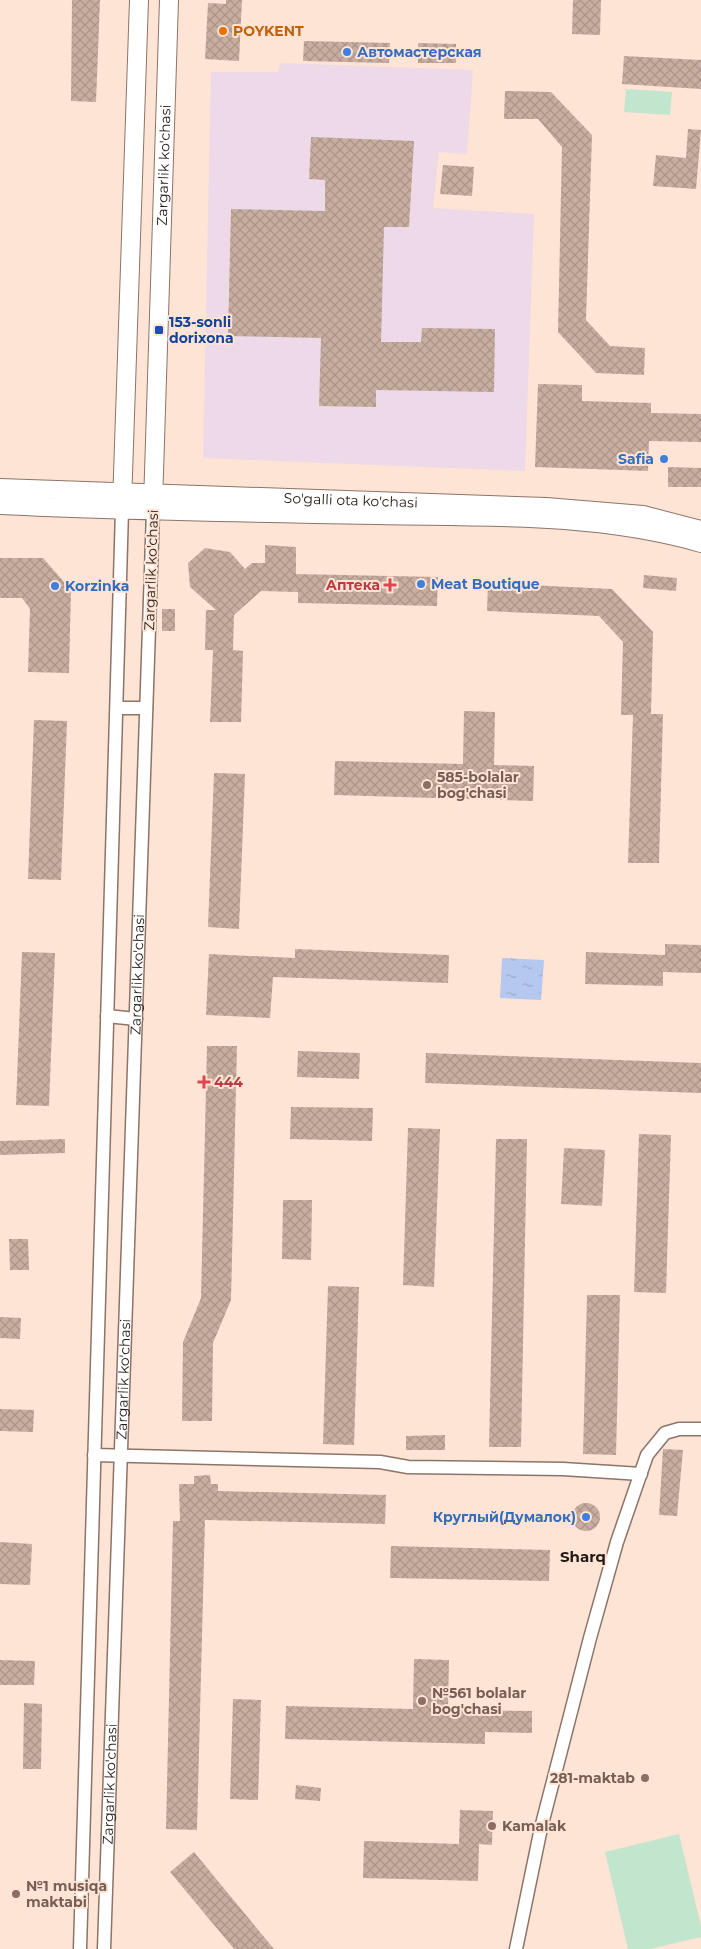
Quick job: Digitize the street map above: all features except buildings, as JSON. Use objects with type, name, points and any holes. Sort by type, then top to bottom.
[{"type":"main road","name":"Zargarlik ko'chasi","points":[[122,502],[139,0]]},
{"type":"main road","name":"Zargarlik ko'chasi","points":[[153,503],[169,0]]},
{"type":"main road","name":"So'galli ota ko'chasi","points":[[0,488],[122,502]]},
{"type":"main road","name":"So'galli ota ko'chasi","points":[[0,505],[122,502],[545,519],[640,528],[701,543]]},
{"type":"main road","name":"So'galli ota ko'chasi","points":[[153,503],[546,507],[643,515],[701,530]]},
{"type":"street","name":"Zargarlik ko'chasi","points":[[80,1949],[122,502]]},
{"type":"street","name":"Zargarlik ko'chasi","points":[[104,1949],[153,503]]},
{"type":"street","points":[[116,708],[146,708]]},
{"type":"street","points":[[107,1016],[136,1019]]},
{"type":"street","points":[[516,1949],[541,1828],[590,1638],[617,1542],[646,1455],[665,1433],[679,1429],[701,1429]]},
{"type":"street","points":[[94,1455],[380,1462],[408,1467],[563,1469],[641,1474]]},
{"type":"shaded area","points":[[281,63],[473,70],[467,154],[439,152],[433,208],[534,214],[525,471],[203,458],[211,72],[278,72]]},
{"type":"green space","points":[[626,89],[672,92],[670,115],[624,112]]},
{"type":"green space","points":[[679,1834],[701,1926],[701,1937],[650,1949],[628,1949],[605,1852]]},
{"type":"water","points":[[502,958],[544,960],[541,1000],[500,998]]},
{"type":"place","name":"POYKENT","points":[[223,31]]},
{"type":"place","name":"Автомастерская","points":[[347,52]]},
{"type":"place","name":"153-sonli dorixona","points":[[159,330]]},
{"type":"place","name":"Safia","points":[[664,459]]},
{"type":"place","name":"Meat Boutique","points":[[421,584]]},
{"type":"place","name":"Аптека","points":[[390,585]]},
{"type":"place","name":"Korzinka","points":[[55,586]]},
{"type":"place","name":"585-bolalar bog'chasi","points":[[427,785]]},
{"type":"place","name":"444","points":[[204,1082]]},
{"type":"place","name":"Круглый(Думалок)","points":[[586,1517]]},
{"type":"place","name":"№561 bolalar bog'chasi","points":[[422,1701]]},
{"type":"place","name":"281-maktab","points":[[645,1778]]},
{"type":"place","name":"Kamalak","points":[[492,1826]]},
{"type":"place","name":"№1 musiqa maktabi","points":[[16,1894]]},
{"type":"district","name":"Sharq","points":[[583,1557]]}]
